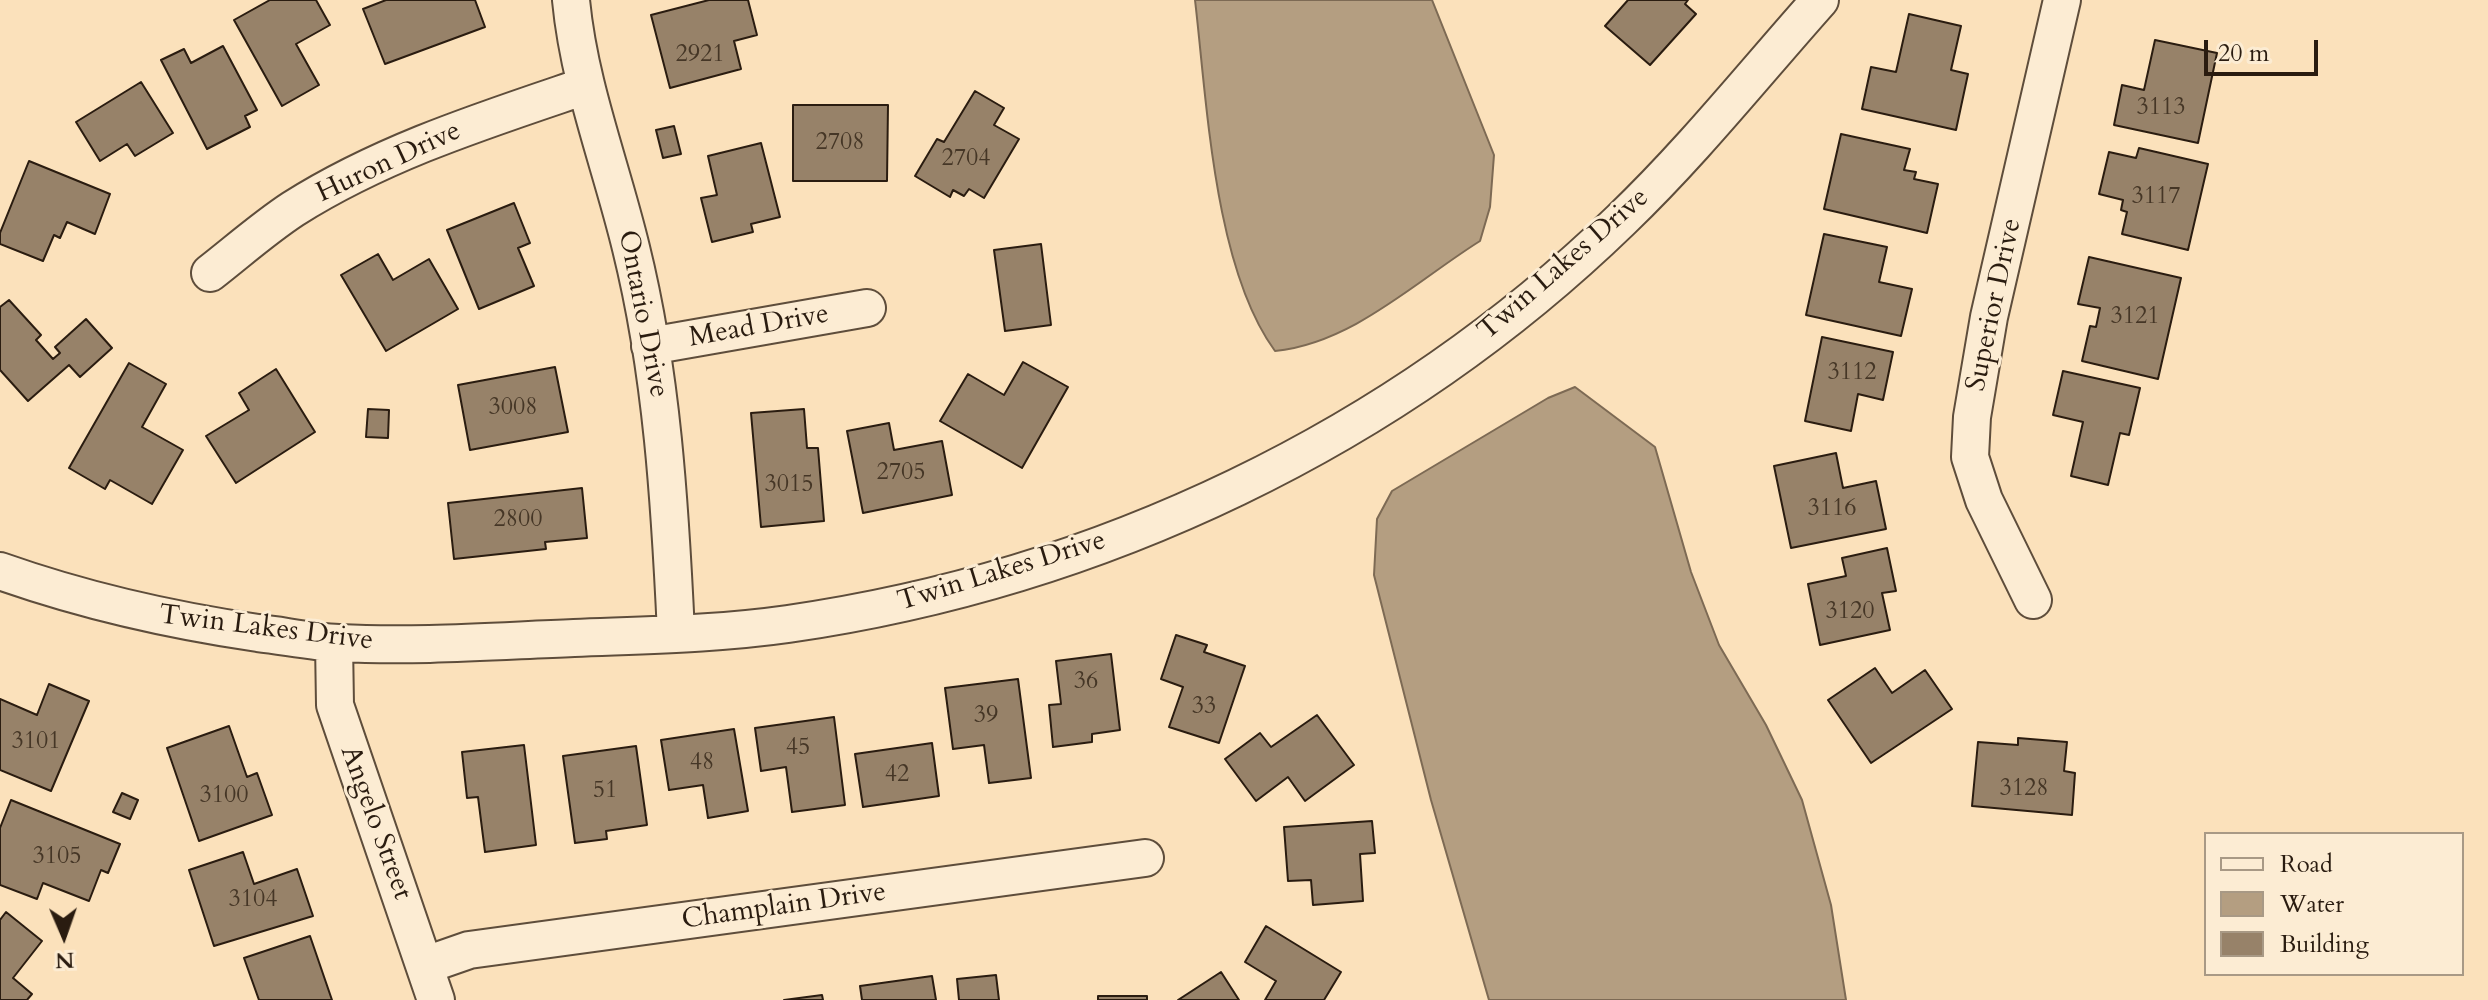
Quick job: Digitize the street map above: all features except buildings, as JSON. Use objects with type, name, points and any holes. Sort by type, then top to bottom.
[{"type":"street","name":"Ontario Drive","points":[[571,0],[585,86],[632,250],[661,412],[676,633]]},
{"type":"street","name":"Twin Lakes Drive","points":[[0,571],[68,595],[162,619],[334,643],[414,645],[676,633],[784,624],[878,608],[1038,567],[1151,525],[1295,460],[1339,435],[1481,339],[1581,256],[1664,176],[1820,0]]},
{"type":"street","name":"Superior Drive","points":[[2033,600],[1984,500],[1970,457],[1972,417],[1989,317],[2062,0]]},
{"type":"street","name":"Huron Drive","points":[[210,273],[291,210],[360,171],[440,136],[585,86]]},
{"type":"street","name":"Mead Drive","points":[[650,346],[867,308]]},
{"type":"street","name":"Angelo Street","points":[[334,643],[335,705],[436,1000]]},
{"type":"street","name":"Champlain Drive","points":[[426,965],[469,950],[1145,858]]},
{"type":"water","points":[[1195,0],[1432,0],[1494,155],[1490,207],[1480,241],[1357,323],[1304,346],[1275,351],[1255,316],[1238,275],[1226,230],[1210,134]]},
{"type":"water","points":[[1575,387],[1655,447],[1691,572],[1719,645],[1766,725],[1802,800],[1831,905],[1846,1000],[1489,1000],[1431,800],[1374,575],[1377,519],[1392,491],[1548,398]]}]
